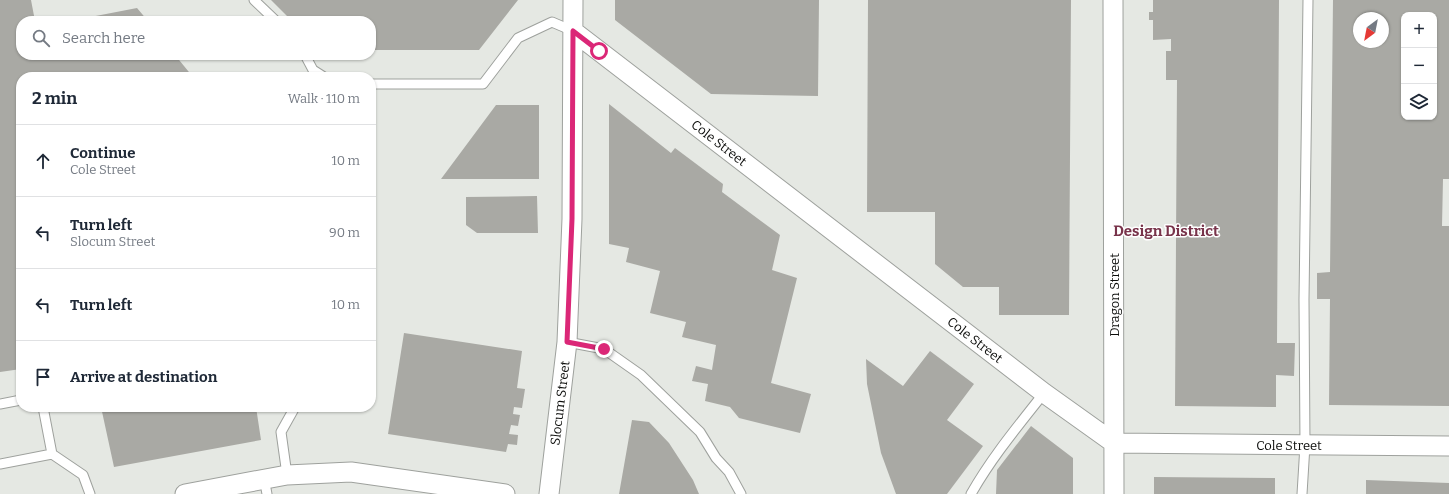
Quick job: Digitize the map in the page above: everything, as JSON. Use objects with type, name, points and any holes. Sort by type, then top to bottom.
[{"type":"street","name":"Slocum Street","points":[[550,494],[567,342],[572,219],[573,0]]},
{"type":"street","name":"Dragon Street","points":[[1113,0],[1114,494]]},
{"type":"street","name":"Cole Street","points":[[573,31],[1044,394],[1114,443],[1449,446]]},
{"type":"street","points":[[185,494],[266,486],[287,475],[351,472],[505,494]]},
{"type":"lane","points":[[254,0],[271,16]]},
{"type":"lane","points":[[1302,494],[1305,445],[1304,300],[1308,0]]},
{"type":"lane","points":[[376,84],[483,84],[518,38],[552,22],[573,31]]},
{"type":"lane","points":[[308,60],[313,70],[316,72]]},
{"type":"lane","points":[[567,342],[604,349],[641,375],[700,432],[716,458],[729,472],[744,494]]},
{"type":"lane","points":[[971,494],[996,453],[1044,394]]},
{"type":"lane","points":[[0,404],[16,401]]},
{"type":"lane","points":[[44,412],[52,454]]},
{"type":"lane","points":[[287,475],[281,432],[292,412]]},
{"type":"lane","points":[[0,464],[52,454],[83,475],[90,494]]},
{"type":"lane","points":[[729,472],[741,494]]},
{"type":"building","points":[[0,0],[31,0],[34,16],[16,16],[16,60],[179,60],[189,72],[16,72],[16,370],[0,372]]},
{"type":"building","points":[[271,0],[518,0],[479,50],[376,50],[376,16],[287,16]]},
{"type":"building","points":[[615,0],[819,0],[818,96],[711,94],[615,20]]},
{"type":"building","points":[[868,0],[1071,0],[1069,315],[999,315],[999,287],[963,287],[935,264],[935,212],[867,212]]},
{"type":"building","points":[[1153,0],[1279,0],[1277,343],[1295,343],[1294,376],[1276,375],[1276,407],[1175,406],[1177,80],[1166,80],[1166,51],[1171,51],[1171,39],[1153,40],[1153,20],[1149,20],[1149,12],[1153,12]]},
{"type":"building","points":[[1333,0],[1449,0],[1449,179],[1443,179],[1442,226],[1449,226],[1449,406],[1329,405],[1330,299],[1317,299],[1317,273],[1330,272]]},
{"type":"building","points":[[137,8],[144,16],[96,16]]},
{"type":"building","points":[[609,104],[671,153],[675,148],[723,184],[722,192],[780,235],[772,270],[797,278],[771,383],[811,394],[800,433],[739,418],[730,407],[705,401],[708,384],[692,381],[696,366],[712,370],[716,345],[682,337],[686,322],[650,313],[660,271],[626,262],[629,248],[609,244]]},
{"type":"building","points":[[496,105],[539,105],[539,179],[441,179]]},
{"type":"building","points":[[537,196],[538,233],[477,233],[466,225],[466,197]]},
{"type":"building","points":[[404,333],[522,351],[517,388],[525,389],[522,408],[514,407],[513,414],[520,415],[518,426],[511,425],[509,434],[518,435],[517,445],[508,444],[506,452],[388,434]]},
{"type":"building","points":[[930,351],[974,384],[947,420],[983,446],[947,494],[896,494],[881,453],[867,384],[866,359],[903,386]]},
{"type":"building","points":[[102,412],[257,412],[261,440],[114,467]]},
{"type":"building","points":[[632,420],[649,422],[669,443],[693,480],[699,494],[619,494]]},
{"type":"building","points":[[1031,426],[1073,458],[1073,494],[996,494],[997,470]]},
{"type":"building","points":[[1154,477],[1275,478],[1275,494],[1154,494]]},
{"type":"building","points":[[1366,480],[1449,483],[1449,494],[1366,494]]},
{"type":"district","name":"Design District","points":[[1166,231]]},
{"type":"route","points":[[599,51],[573,31],[572,219],[567,342],[604,349]]}]
